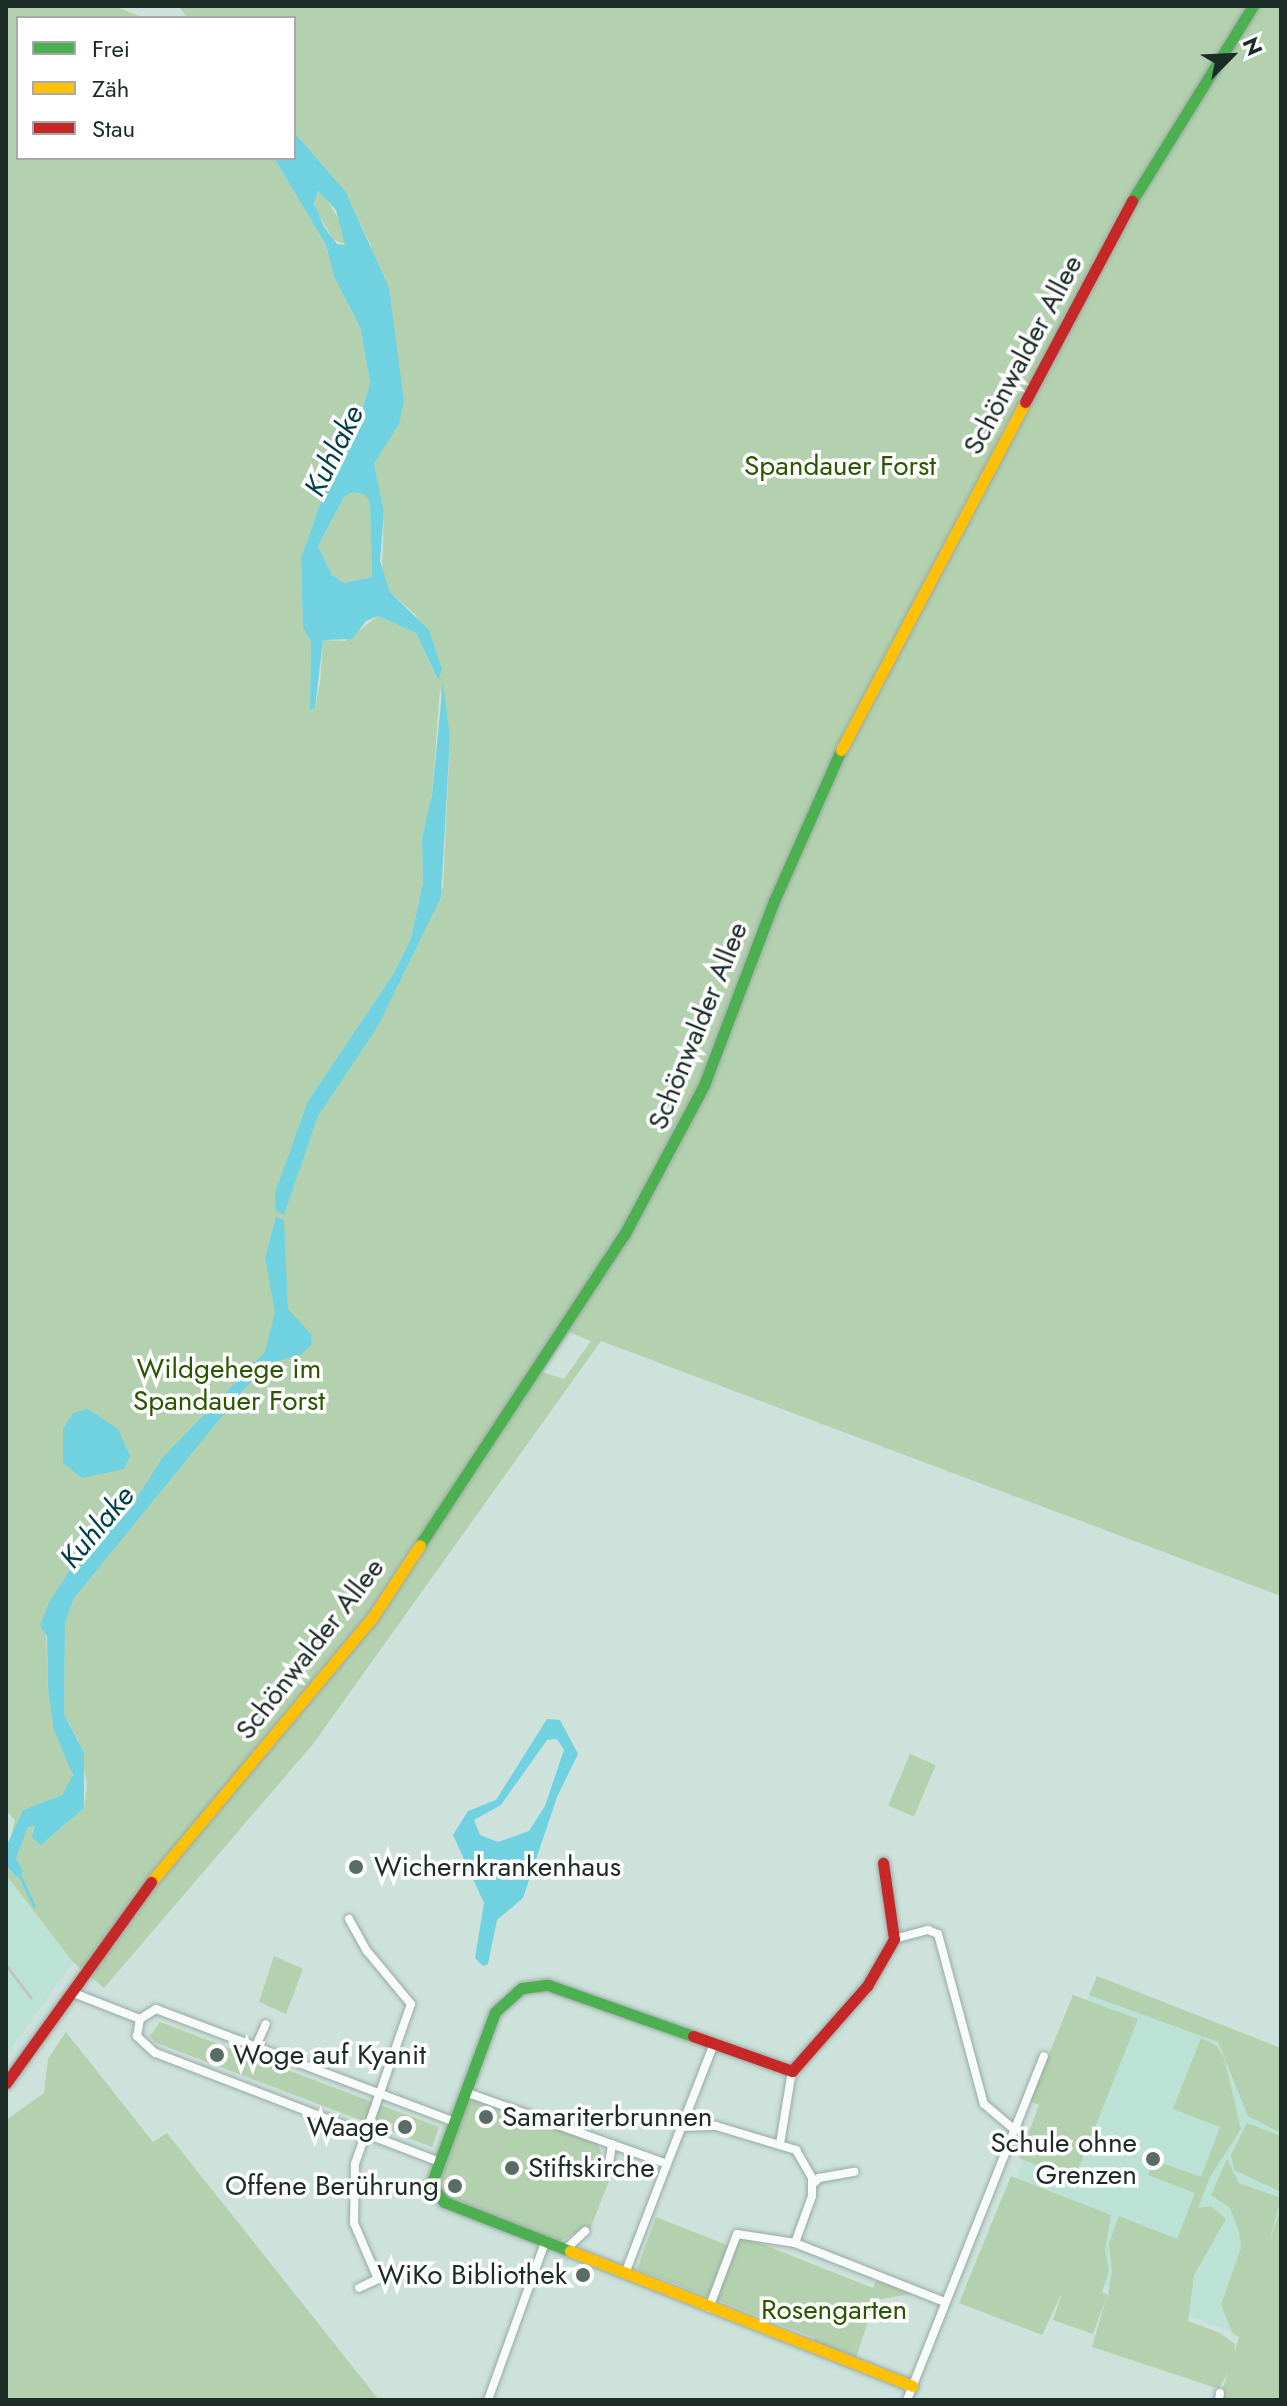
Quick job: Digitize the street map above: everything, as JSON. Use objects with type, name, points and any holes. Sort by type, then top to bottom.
[{"type":"main road","name":"Schönwalder Allee","points":[[6,2083],[152,1881],[372,1618],[624,1235],[704,1085],[774,901],[834,763],[1150,166],[1253,6]]},
{"type":"main road","points":[[883,1863],[894,1939],[867,1986],[792,2071],[713,2046],[562,1989],[531,1985],[509,1994],[495,2012],[437,2161],[431,2185],[440,2200],[626,2271],[632,2280],[912,2386]]},
{"type":"street","points":[[349,1919],[367,1951],[411,2004],[355,2164],[352,2212],[378,2279],[359,2288]]},
{"type":"street","points":[[894,1939],[928,1930],[938,1934],[984,2104],[1014,2129]]},
{"type":"street","points":[[71,1992],[140,2019]]},
{"type":"street","points":[[437,2161],[155,2053],[137,2036],[140,2019],[156,2009],[452,2121]]},
{"type":"street","points":[[256,2046],[266,2024]]},
{"type":"street","points":[[626,2271],[713,2046]]},
{"type":"street","points":[[907,2400],[1044,2056]]},
{"type":"street","points":[[780,2144],[792,2071]]},
{"type":"street","points":[[465,2092],[667,2164]]},
{"type":"street","points":[[682,2127],[716,2126],[796,2150],[812,2185]]},
{"type":"street","points":[[608,2170],[612,2144]]},
{"type":"street","points":[[795,2243],[812,2185],[819,2178],[854,2172]]},
{"type":"street","points":[[567,2248],[585,2231]]},
{"type":"street","points":[[708,2309],[737,2234],[795,2243],[945,2302]]},
{"type":"street","points":[[488,2400],[546,2240]]},
{"type":"shaded area","points":[[6,1875],[73,1962],[10,2050],[6,2046]]},
{"type":"shaded area","name":"Schule ohne Grenzen","points":[[1097,1976],[1281,2048],[1281,2211],[1240,2335],[991,2242]]},
{"type":"green space","name":"Spandauer Forst","points":[[6,6],[114,6],[139,16],[16,16],[16,160],[275,160],[326,245],[334,277],[360,327],[370,382],[358,426],[325,490],[301,558],[303,627],[311,641],[310,710],[315,708],[320,683],[323,640],[345,641],[378,616],[416,633],[437,679],[416,615],[390,592],[382,571],[384,511],[374,464],[398,424],[371,246],[346,192],[296,134],[296,16],[186,16],[178,6],[1281,6],[1281,1596],[601,1341],[313,1744],[104,1988],[73,1962],[6,1875],[6,1865],[16,1877],[15,1858],[28,1827],[34,1825],[32,1832],[42,1844],[84,1808],[87,1784],[78,1740],[64,1714],[65,1623],[74,1598],[119,1522],[46,1634],[48,1690],[60,1741],[73,1766],[72,1780],[62,1795],[23,1810],[6,1857],[15,1821],[6,1810]],"holes":[[[440,689],[450,737],[443,887],[318,1116],[284,1214],[308,1101],[394,973],[411,938],[423,883],[422,837],[432,795]],[[569,1332],[591,1341],[564,1379],[542,1372]]]},
{"type":"green space","points":[[321,191],[344,227],[346,245],[333,239],[317,212],[313,196]]},
{"type":"green space","points":[[353,492],[364,493],[370,501],[372,577],[344,583],[332,575],[318,546],[344,497]]},
{"type":"green space","points":[[910,1754],[936,1765],[914,1816],[888,1806]]},
{"type":"green space","points":[[274,1956],[303,1969],[286,2014],[259,2002]]},
{"type":"green space","points":[[1097,1976],[1281,2048],[1281,2133],[1248,2116],[1218,2042],[1089,1995]]},
{"type":"green space","points":[[1073,1995],[1138,2019],[1074,2180],[1019,2158],[1039,2105],[1030,2101]]},
{"type":"green space","points":[[160,2022],[439,2127],[432,2147],[154,2042],[150,2036]]},
{"type":"green space","points":[[66,2032],[153,2142],[167,2133],[379,2400],[6,2400],[6,2120],[44,2093],[48,2059]]},
{"type":"green space","points":[[1201,2038],[1217,2046],[1224,2058],[1241,2129],[1210,2177],[1198,2208],[1211,2206],[1226,2219],[1194,2275],[1188,2321],[1220,2333],[1235,2344],[1234,2353],[1239,2337],[1233,2334],[1221,2305],[1241,2248],[1239,2231],[1230,2208],[1211,2195],[1227,2159],[1239,2183],[1281,2198],[1269,2242],[1281,2209],[1281,2400],[1219,2400],[1228,2372],[1219,2389],[1092,2347],[1107,2296],[1093,2334],[1053,2320],[1062,2293],[1042,2335],[959,2303],[1011,2176],[1111,2215],[1105,2250],[1109,2270],[1102,2292],[1108,2295],[1112,2272],[1109,2243],[1119,2216],[1177,2239],[1195,2193],[1148,2175],[1154,2160],[1201,2177],[1220,2127],[1173,2109]]},
{"type":"green space","points":[[478,2098],[597,2141],[610,2178],[589,2232],[580,2231],[559,2242],[443,2198],[434,2185],[464,2105]]},
{"type":"green space","points":[[1247,2123],[1281,2136],[1281,2192],[1234,2170],[1231,2155]]},
{"type":"green space","name":"Rosengarten","points":[[656,2217],[732,2247],[737,2234],[873,2288],[878,2276],[912,2289],[910,2294],[875,2300],[853,2367],[811,2349],[815,2338],[637,2269]]},
{"type":"water","name":"Kuhlake","points":[[296,134],[346,192],[389,288],[404,401],[399,424],[374,464],[384,511],[380,561],[390,592],[429,630],[442,669],[438,680],[416,633],[378,616],[366,621],[352,639],[323,640],[315,708],[310,710],[311,641],[303,628],[301,558],[325,490],[358,426],[370,382],[360,327],[334,277],[326,245],[275,160],[296,160]],"holes":[[[318,191],[336,210],[345,245],[337,244],[324,227],[314,203]],[[353,492],[364,494],[370,502],[372,577],[344,583],[332,575],[318,546],[344,497]]]},
{"type":"water","points":[[443,682],[450,737],[441,897],[378,1026],[318,1116],[284,1215],[276,1211],[275,1193],[308,1101],[394,973],[411,938],[423,883],[422,837],[432,795]]},
{"type":"water","name":"Kuhlake","points":[[276,1217],[284,1220],[288,1309],[311,1334],[312,1344],[302,1354],[272,1363],[245,1388],[74,1598],[65,1623],[64,1714],[84,1753],[84,1808],[41,1845],[32,1837],[34,1826],[28,1827],[16,1858],[23,1872],[16,1877],[6,1865],[6,1847],[23,1810],[62,1795],[73,1775],[54,1730],[48,1690],[47,1636],[40,1626],[49,1602],[68,1573],[129,1510],[163,1457],[265,1352],[275,1312],[265,1258]]},
{"type":"water","points":[[88,1409],[118,1429],[130,1456],[124,1469],[82,1478],[63,1463],[63,1429],[73,1413]]},
{"type":"water","points":[[547,1719],[560,1720],[578,1754],[557,1797],[523,1898],[497,1920],[488,1964],[483,1966],[475,1958],[484,1903],[453,1835],[468,1811],[496,1800]],"holes":[[[557,1739],[564,1750],[545,1806],[529,1831],[498,1842],[480,1835],[474,1820],[501,1805],[547,1740]]]},
{"type":"waterway","name":"Kuhlake","points":[[19,1874],[34,1906]]},
{"type":"railway","points":[[6,1965],[31,1998]]},
{"type":"traffic: fast","points":[[1132,201],[1253,6]]},
{"type":"traffic: fast","points":[[420,1545],[624,1235],[704,1085],[774,901],[841,750]]},
{"type":"traffic: fast","points":[[570,2251],[444,2202],[431,2185],[495,2012],[522,1988],[548,1985],[693,2036]]},
{"type":"traffic: slow","points":[[841,750],[1025,402]]},
{"type":"traffic: slow","points":[[151,1882],[372,1618],[420,1545]]},
{"type":"traffic: slow","points":[[570,2251],[912,2386]]},
{"type":"traffic: jam","points":[[1025,402],[1132,201]]},
{"type":"traffic: jam","points":[[693,2036],[792,2071],[867,1986],[894,1939],[883,1863]]},
{"type":"traffic: jam","points":[[6,2083],[151,1882]]},
{"type":"place","name":"Wichernkrankenhaus","points":[[356,1867]]},
{"type":"place","name":"Woge auf Kyanit","points":[[217,2055]]},
{"type":"place","name":"Samariterbrunnen","points":[[486,2117]]},
{"type":"place","name":"Waage","points":[[405,2127]]},
{"type":"place","name":"Schule ohne Grenzen","points":[[1153,2159]]},
{"type":"place","name":"Stiftskirche","points":[[512,2168]]},
{"type":"place","name":"Offene Berührung","points":[[455,2186]]},
{"type":"place","name":"WiKo Bibliothek","points":[[583,2275]]},
{"type":"park label","name":"Wildgehege im Spandauer Forst","points":[[229,1385]]}]
